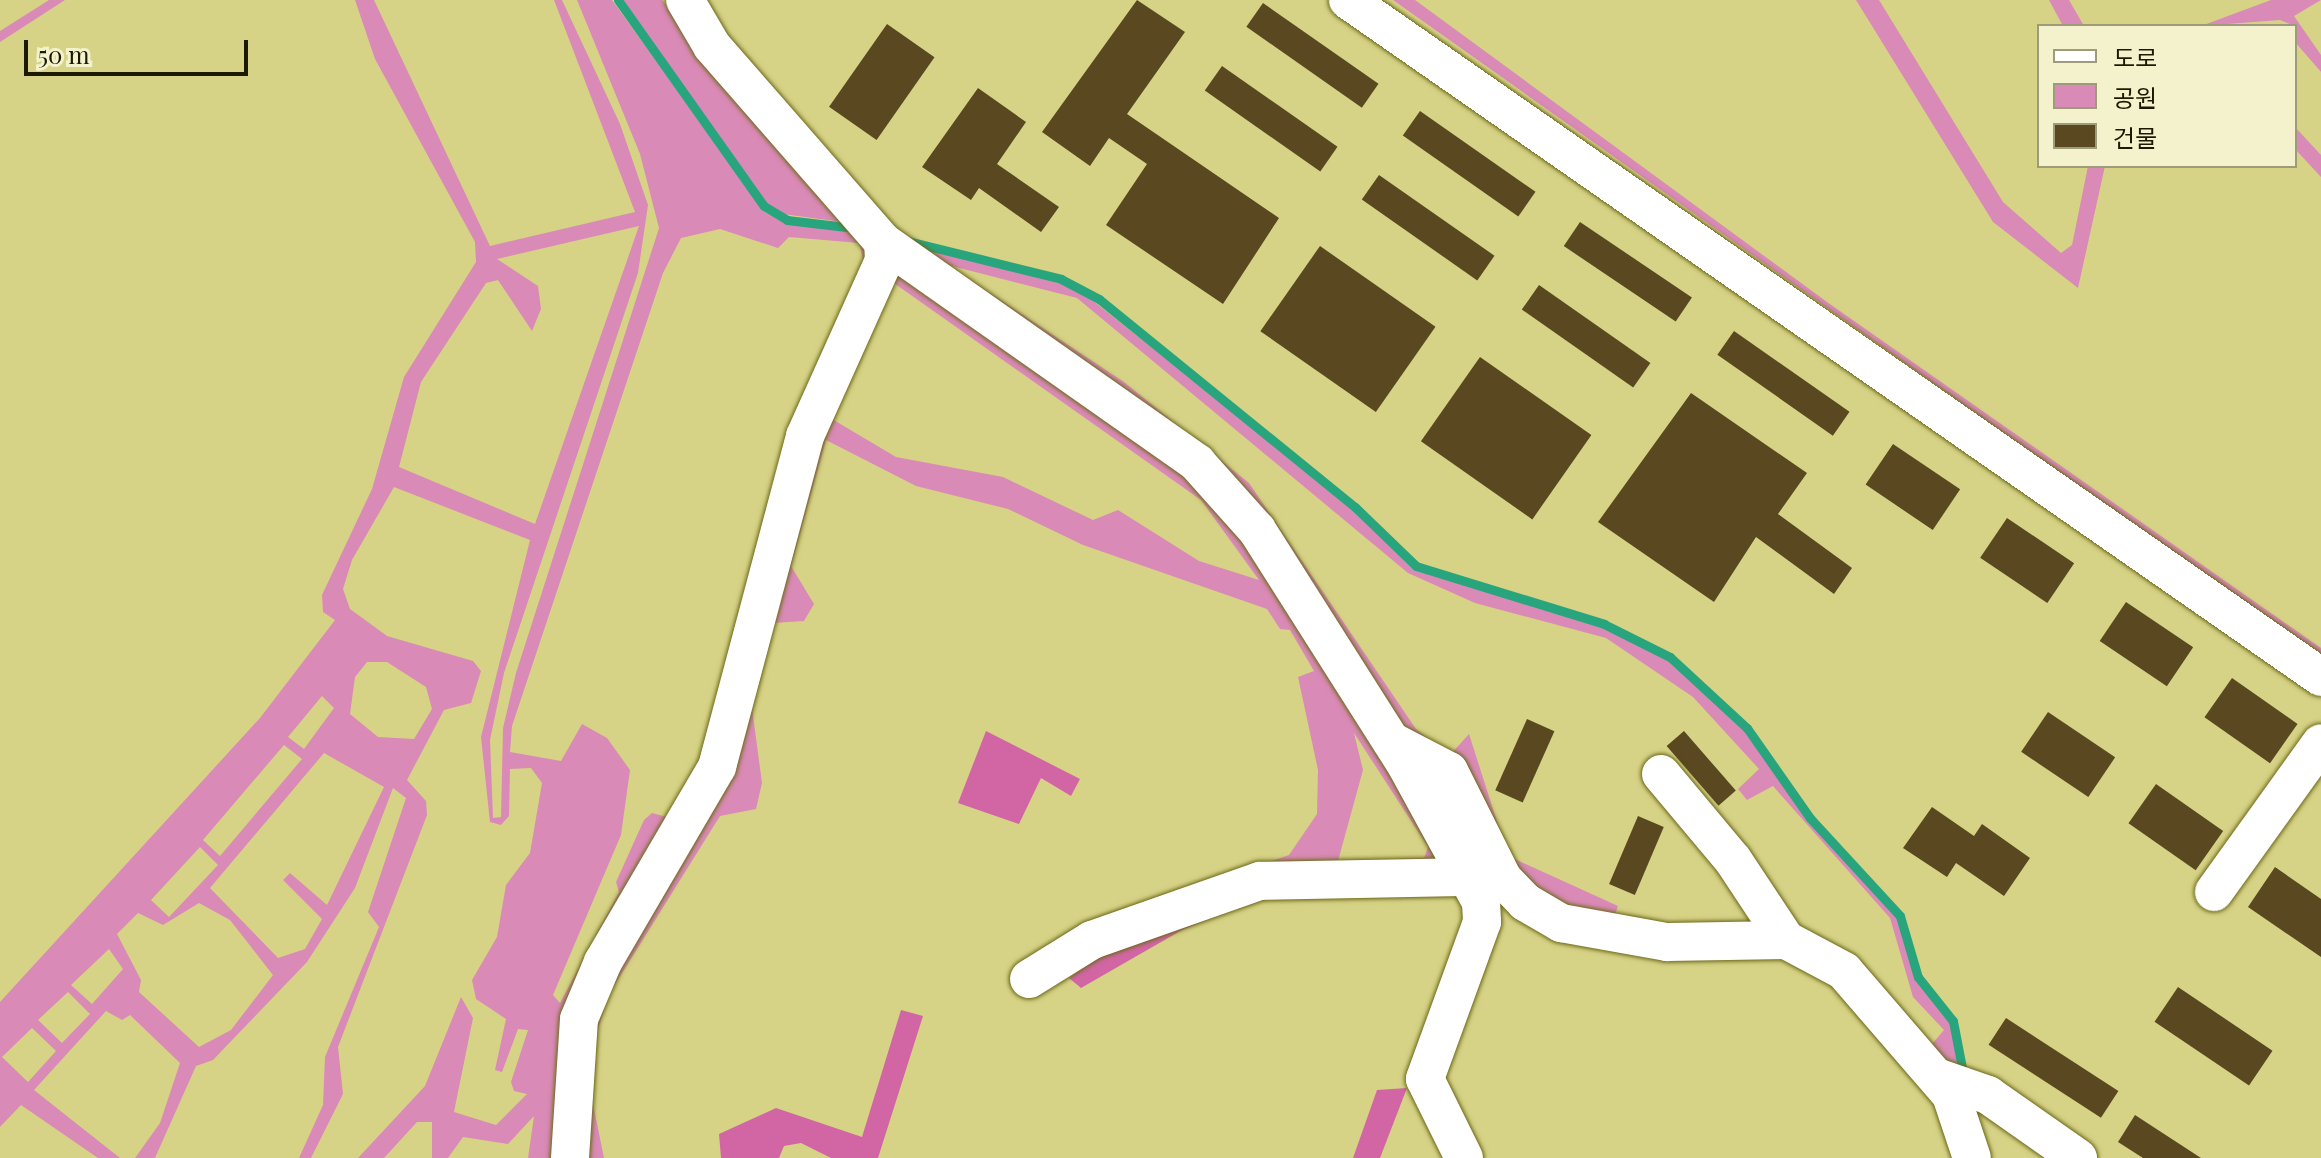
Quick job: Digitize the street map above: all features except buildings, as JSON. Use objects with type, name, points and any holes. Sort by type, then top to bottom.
[{"type":"street","points":[[685,0],[712,46],[883,242],[1221,482],[1391,741],[1469,877],[1482,922],[1425,1079],[1464,1158]]},
{"type":"street","points":[[1348,0],[2321,677]]},
{"type":"street","points":[[570,1158],[579,1019],[603,962],[717,767],[791,479],[884,260],[883,242]]},
{"type":"street","points":[[1391,741],[1449,771],[1503,879],[1525,902],[1561,923],[1667,942],[1786,940]]},
{"type":"street","points":[[2214,892],[2321,743]]},
{"type":"street","points":[[1661,774],[1733,860],[1786,940],[1844,971],[1939,1078],[1972,1158]]},
{"type":"street","points":[[1029,979],[1092,940],[1260,881],[1469,877]]},
{"type":"street","points":[[1939,1078],[1988,1095],[2078,1158]]},
{"type":"green space","points":[[49,0],[65,0],[0,42],[0,31]]},
{"type":"green space","points":[[355,0],[374,0],[490,246],[635,212],[554,0],[562,0],[620,124],[648,205],[638,273],[504,673],[490,740],[493,818],[501,817],[503,728],[516,673],[659,228],[640,154],[577,0],[612,0],[765,212],[786,224],[854,231],[849,223],[783,214],[761,200],[621,0],[662,0],[875,251],[726,708],[677,804],[702,752],[865,266],[859,243],[789,237],[778,248],[720,229],[681,238],[663,273],[512,726],[510,752],[561,761],[582,724],[607,738],[630,770],[621,835],[553,995],[560,1003],[619,892],[616,882],[644,820],[652,813],[671,818],[610,938],[563,1158],[528,1158],[534,1116],[508,1144],[463,1137],[448,1158],[432,1158],[432,1122],[417,1122],[384,1158],[358,1158],[425,1086],[461,997],[473,1018],[454,1112],[496,1125],[527,1094],[514,1091],[511,1082],[528,1030],[518,1029],[502,1072],[495,1070],[506,1019],[476,999],[472,980],[497,937],[506,885],[530,853],[542,783],[531,768],[510,769],[509,816],[501,825],[490,822],[481,737],[530,540],[394,487],[352,560],[343,589],[350,609],[387,636],[473,661],[481,671],[471,703],[444,710],[407,780],[426,801],[427,815],[338,1047],[343,1094],[311,1158],[299,1158],[323,1105],[325,1057],[379,927],[368,912],[406,798],[393,788],[355,888],[307,962],[213,1060],[196,1066],[155,1158],[135,1158],[160,1123],[180,1063],[130,1015],[122,1020],[106,1011],[34,1090],[120,1158],[98,1158],[21,1105],[0,1127],[0,1002],[260,718],[335,620],[323,612],[322,595],[372,489],[404,377],[476,262],[475,242],[375,59]],"holes":[[[639,226],[535,524],[399,467],[421,382],[486,283],[498,280],[532,331],[541,309],[538,286],[497,259]],[[367,662],[387,662],[426,687],[432,709],[414,739],[378,737],[350,714],[355,677]],[[322,696],[334,708],[304,749],[288,737]],[[284,745],[302,759],[220,856],[203,840]],[[324,753],[384,787],[327,905],[290,873],[283,880],[322,919],[305,949],[278,958],[210,888]],[[200,847],[218,865],[169,917],[151,900]],[[199,903],[230,920],[273,975],[231,1030],[199,1047],[139,992],[141,980],[117,934],[138,913],[163,925]],[[109,949],[123,969],[92,1004],[71,985]],[[68,992],[90,1014],[62,1043],[38,1020]],[[32,1028],[56,1051],[28,1082],[2,1057]]]},
{"type":"green space","points":[[1393,0],[1415,0],[1827,302],[2321,648],[2321,658]]},
{"type":"green space","points":[[1856,0],[1879,0],[2003,202],[2061,253],[2072,245],[2088,168],[2105,168],[2078,288],[1993,222]]},
{"type":"green space","points":[[2049,0],[2069,0],[2083,24],[2062,24]]},
{"type":"green space","points":[[2271,0],[2321,0],[2294,16],[2321,55],[2321,72],[2297,44],[2297,24],[2280,20],[2206,24]]},
{"type":"green space","points":[[2297,129],[2321,155],[2321,177],[2297,151]]},
{"type":"green space","points":[[889,239],[1077,288],[1353,508],[1414,568],[1603,626],[1669,658],[1745,729],[1808,819],[1898,918],[1916,977],[1952,1022],[1963,1080],[1926,1051],[1944,1030],[1913,997],[1890,918],[1773,786],[1747,800],[1738,789],[1759,769],[1693,697],[1606,638],[1475,603],[1408,573],[1077,298],[948,265],[1124,382],[1249,483],[1416,729],[1449,756],[1469,734],[1508,856],[1618,906],[1611,927],[1538,897],[1407,730],[1258,513]]},
{"type":"green space","points":[[887,267],[1186,476],[1235,526],[1456,873],[1139,906],[1289,855],[1317,814],[1318,770],[1298,677],[1314,671],[1290,630],[1280,629],[1267,609],[1083,545],[1008,509],[916,486],[826,440],[791,566],[814,604],[804,621],[773,623],[752,708],[762,783],[756,809],[720,816],[609,994],[586,1069],[604,1158],[575,1158],[578,1050],[692,831],[787,515]],"holes":[[[891,281],[1201,500],[1259,580],[1199,561],[1118,510],[1093,520],[1003,477],[896,457],[832,419]],[[1354,733],[1428,847],[1424,858],[1338,861],[1363,770]]]},
{"type":"shaded area","points":[[986,731],[1080,779],[1071,796],[1041,778],[1019,824],[958,803]]},
{"type":"shaded area","points":[[1241,906],[1182,930],[1081,988],[1069,978],[1102,953]]},
{"type":"shaded area","points":[[901,1010],[923,1016],[878,1158],[831,1158],[801,1143],[784,1146],[779,1158],[721,1158],[719,1134],[776,1108],[862,1137]]},
{"type":"shaded area","points":[[1407,1088],[1380,1158],[1353,1158],[1377,1090]]},
{"type":"waterway","points":[[618,0],[764,206],[787,220],[855,228]]},
{"type":"waterway","points":[[908,241],[1061,279],[1099,299],[1355,507],[1416,566],[1604,624],[1670,657],[1747,728],[1810,818],[1900,916],[1918,977],[1953,1021],[1964,1078]]}]
